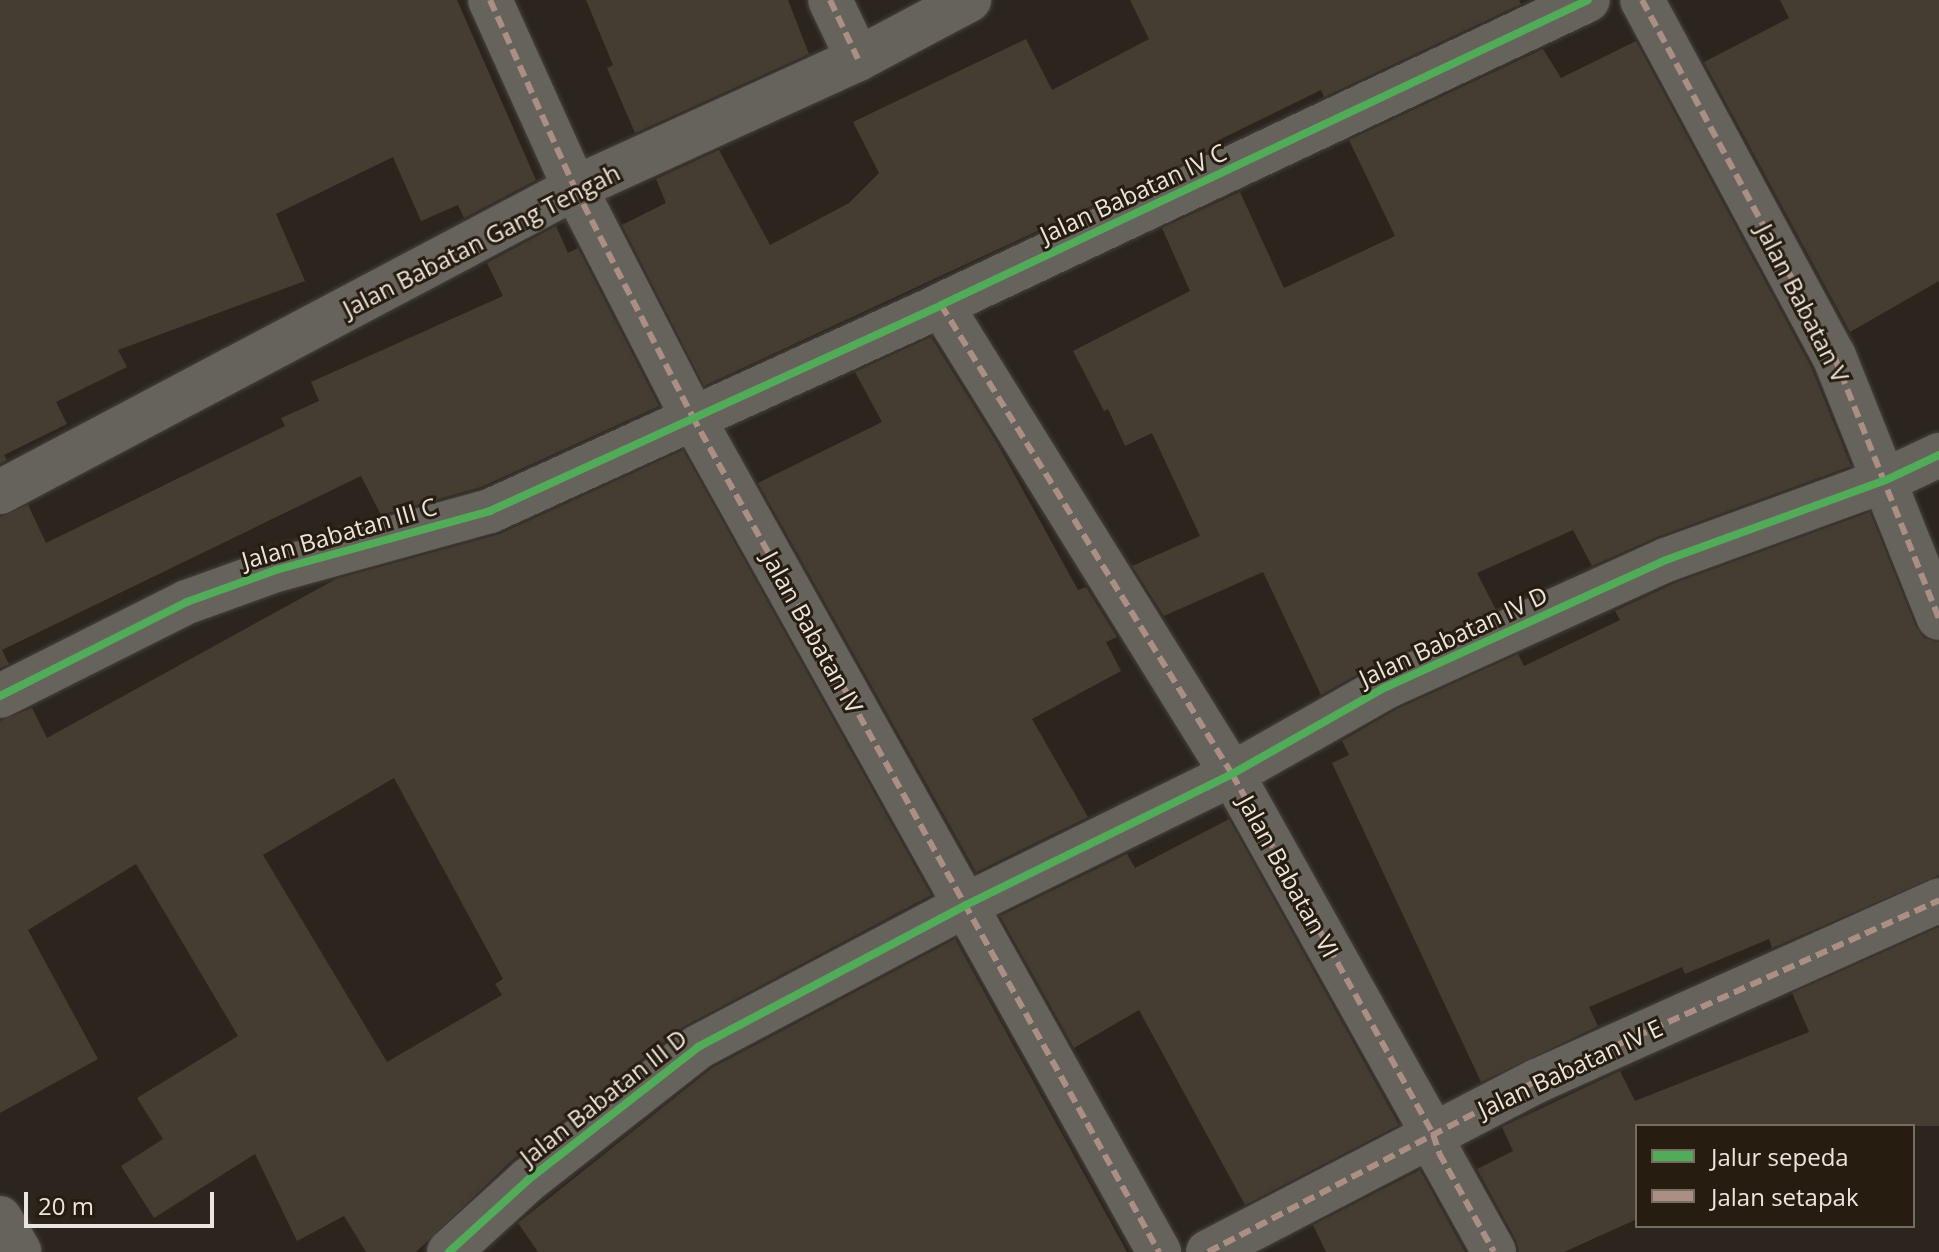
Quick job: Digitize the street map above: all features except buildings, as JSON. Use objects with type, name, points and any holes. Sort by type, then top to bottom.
[{"type":"street","name":"Jalan Babatan IV","points":[[490,0],[575,188],[692,416],[1159,1252]]},
{"type":"street","points":[[830,0],[858,59]]},
{"type":"street","name":"Jalan Babatan Gang Tengah","points":[[0,492],[575,188],[858,59],[969,0]]},
{"type":"street","name":"Jalan Babatan IV C","points":[[692,416],[941,305],[1588,0]]},
{"type":"street","name":"Jalan Babatan V","points":[[1642,0],[1834,356],[1939,618]]},
{"type":"street","name":"Jalan Babatan VI","points":[[941,305],[1232,774],[1433,1134],[1439,1153],[1494,1252]]},
{"type":"street","name":"Jalan Babatan III C","points":[[0,696],[187,602],[276,570],[490,511],[692,416]]},
{"type":"street","name":"Jalan Babatan IV D","points":[[966,905],[1232,774],[1386,687],[1666,560],[1886,480],[1939,455]]},
{"type":"street","name":"Jalan Babatan IV E","points":[[1208,1252],[1537,1081],[1939,900]]},
{"type":"street","name":"Jalan Babatan III D","points":[[449,1252],[528,1180],[698,1047],[966,905]]},
{"type":"street","points":[[0,1218],[20,1252]]},
{"type":"marked path","points":[[490,0],[575,188],[692,416],[1159,1252]]},
{"type":"marked path","points":[[830,0],[858,59]]},
{"type":"marked path","points":[[1642,0],[1834,356],[1939,618]]},
{"type":"marked path","points":[[941,305],[1232,774],[1433,1134],[1439,1153],[1494,1252]]},
{"type":"marked path","points":[[1208,1252],[1537,1081],[1939,900]]},
{"type":"cycle path","points":[[0,696],[187,602],[276,570],[490,511],[941,305],[1588,0]]},
{"type":"cycle path","points":[[449,1252],[528,1180],[698,1047],[966,905],[1232,774],[1386,687],[1666,560],[1886,480],[1939,455]]}]
